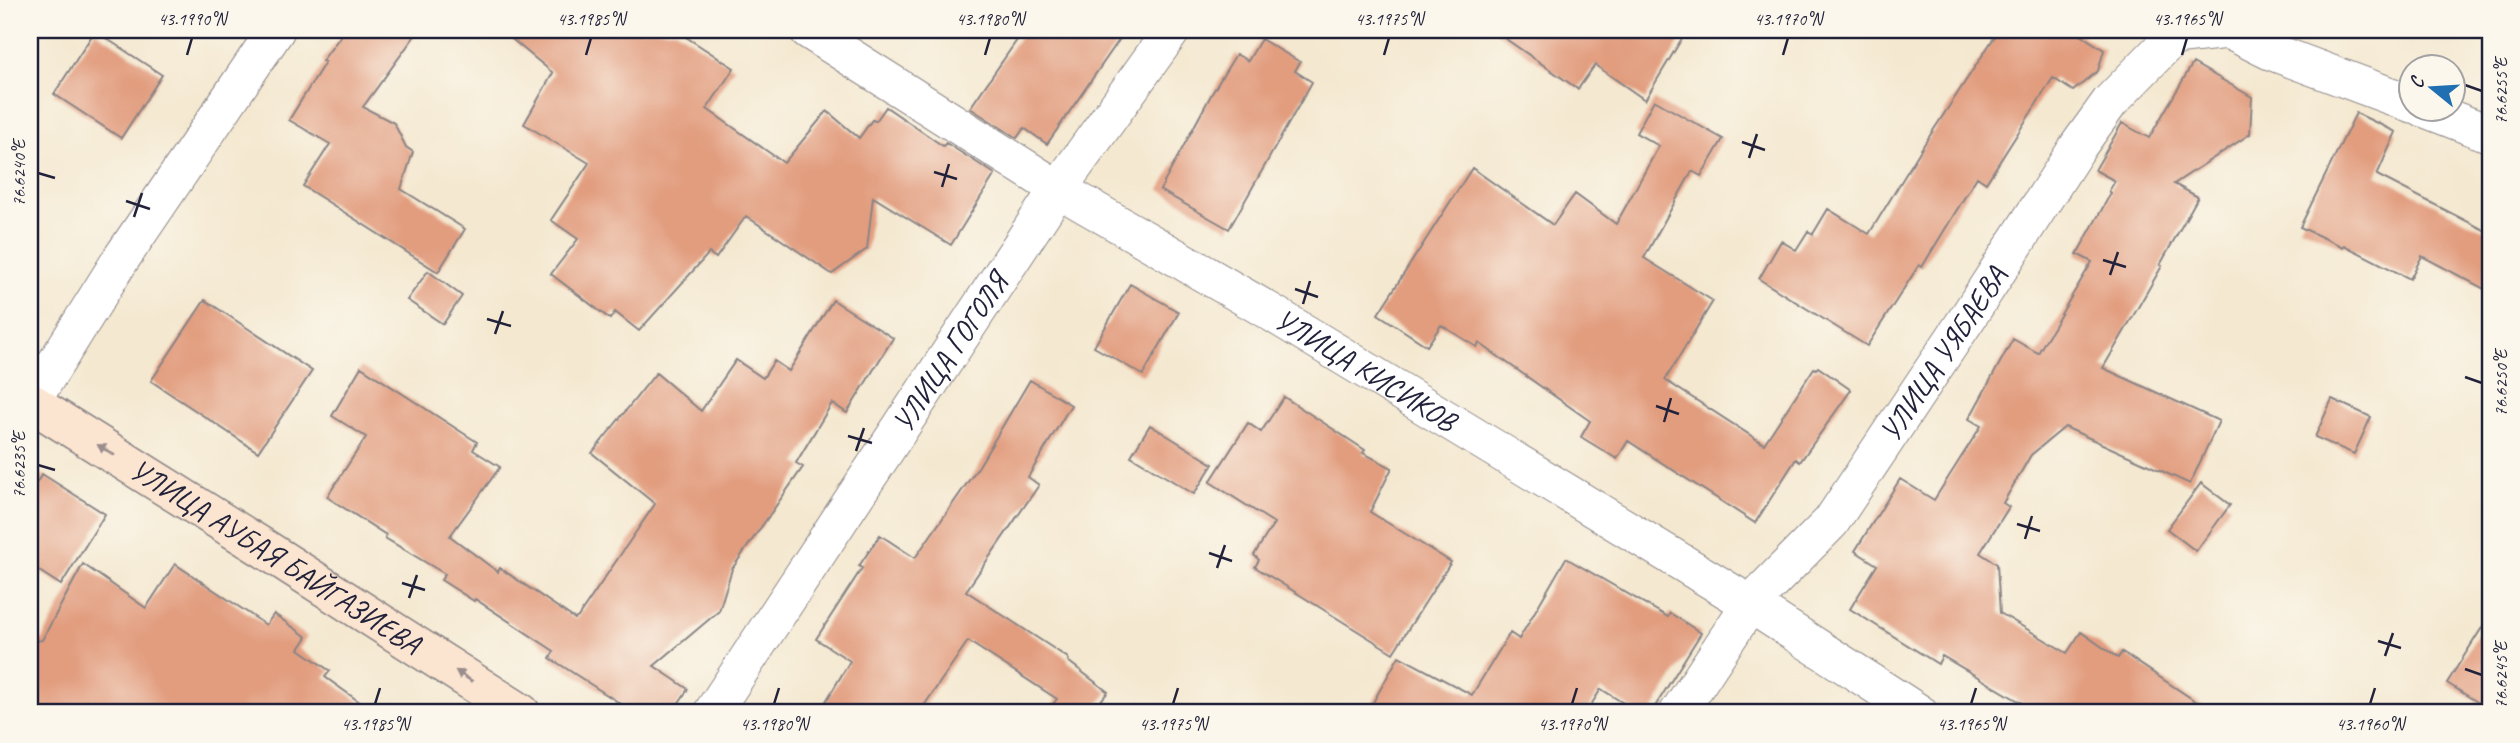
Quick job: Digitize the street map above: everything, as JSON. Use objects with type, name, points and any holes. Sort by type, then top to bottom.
[{"type":"main road","name":"УЛИЦА АУБАЯ БАЙГАЗИЕВА","points":[[30,403],[277,556],[521,713]]},
{"type":"street","points":[[30,403],[121,259],[276,30]]},
{"type":"street","name":"УЛИЦА КИСИКОВ","points":[[808,30],[1058,189],[1272,313],[1750,604],[1919,713]]},
{"type":"street","name":"УЛИЦА ГОГОЛЯ","points":[[712,713],[1058,189],[1172,30]]},
{"type":"street","points":[[2228,30],[2270,51],[2398,99]]},
{"type":"street","name":"УЛИЦА УЯБАЕВА","points":[[1678,713],[1750,604],[1832,522],[2079,145],[2110,103],[2174,36],[2228,30]]},
{"type":"street","points":[[2458,122],[2490,135]]},
{"type":"building","points":[[345,30],[419,30],[363,107],[394,123],[406,147],[413,152],[401,189],[465,229],[438,272],[303,186],[330,144],[289,120],[325,62],[322,61]]},
{"type":"building","points":[[501,30],[675,30],[734,68],[707,109],[784,163],[827,111],[859,138],[886,107],[943,146],[946,143],[995,174],[951,245],[873,197],[867,249],[832,274],[746,216],[716,258],[709,253],[639,331],[615,312],[610,319],[551,274],[578,239],[551,220],[589,163],[524,124],[553,73]]},
{"type":"building","points":[[1024,30],[1126,30],[1047,144],[1024,128],[1017,138],[970,108]]},
{"type":"building","points":[[1493,30],[1687,30],[1645,100],[1595,65],[1578,89]]},
{"type":"building","points":[[1999,30],[2073,30],[2104,50],[2098,71],[2073,91],[2053,78],[1986,183],[1977,177],[1922,267],[1919,265],[1867,346],[1759,279],[1781,241],[1796,250],[1808,231],[1813,234],[1828,209],[1869,234]]},
{"type":"building","points":[[95,31],[162,75],[121,138],[54,94]]},
{"type":"building","points":[[1261,39],[1300,62],[1295,71],[1312,82],[1229,229],[1160,190],[1236,54],[1248,61]]},
{"type":"building","points":[[2193,63],[2252,97],[2250,134],[2174,184],[2198,197],[2103,368],[2219,421],[2190,484],[2065,427],[2031,455],[2003,503],[2009,507],[1980,553],[1997,564],[2000,613],[2067,653],[2081,632],[2118,658],[2122,652],[2213,713],[2039,713],[1942,656],[1938,664],[1850,609],[1877,565],[1855,551],[1900,479],[1934,500],[1981,426],[1969,419],[2013,339],[2038,353],[2092,262],[2077,254],[2115,181],[2095,170],[2122,123],[2149,138]]},
{"type":"building","points":[[1654,100],[1723,139],[1701,176],[1692,171],[1644,258],[1713,301],[1665,380],[1764,444],[1814,368],[1818,367],[1851,390],[1800,462],[1796,459],[1755,523],[1628,441],[1617,459],[1581,437],[1590,421],[1479,343],[1477,347],[1441,325],[1427,346],[1378,314],[1472,168],[1553,225],[1575,194],[1616,224],[1659,146],[1636,133]]},
{"type":"building","points":[[2356,113],[2396,132],[2377,175],[2490,233],[2490,292],[2422,256],[2410,279],[2344,245],[2343,247],[2300,227]]},
{"type":"building","points":[[428,271],[462,296],[443,324],[407,300]]},
{"type":"building","points":[[1130,284],[1179,312],[1143,375],[1094,347]]},
{"type":"building","points":[[205,300],[312,371],[258,452],[151,381]]},
{"type":"building","points":[[833,300],[893,338],[847,413],[832,403],[796,463],[803,467],[732,569],[719,611],[654,666],[688,689],[672,713],[635,713],[550,658],[554,651],[441,580],[445,574],[385,538],[386,535],[327,497],[366,437],[332,416],[361,367],[477,442],[473,450],[500,467],[450,536],[498,572],[500,568],[575,619],[655,504],[592,453],[656,373],[701,411],[736,360],[763,378],[774,361],[789,371]]},
{"type":"building","points":[[1030,380],[1071,405],[1028,477],[1039,485],[966,591],[1068,658],[1068,661],[1108,692],[1091,713],[1046,713],[1057,699],[968,641],[919,713],[819,713],[850,661],[816,639],[862,568],[859,566],[880,535],[915,558],[979,466]]},
{"type":"building","points":[[1284,397],[1365,450],[1363,453],[1392,468],[1370,512],[1451,562],[1393,653],[1255,567],[1259,560],[1254,555],[1274,523],[1210,482],[1248,423],[1261,432]]},
{"type":"building","points":[[2332,399],[2371,417],[2354,454],[2315,437]]},
{"type":"building","points":[[1150,425],[1213,464],[1194,494],[1131,456]]},
{"type":"building","points":[[42,474],[105,514],[61,585],[30,565],[30,493]]},
{"type":"building","points":[[2201,483],[2230,505],[2196,551],[2167,529]]},
{"type":"building","points":[[1566,558],[1668,617],[1670,613],[1701,633],[1651,713],[1639,713],[1601,689],[1586,713],[1367,713],[1399,656],[1472,695],[1510,633],[1519,639]]},
{"type":"building","points":[[83,564],[146,608],[175,564],[266,625],[274,614],[307,637],[299,649],[330,671],[325,677],[375,713],[30,713],[30,642],[42,640]]},
{"type":"building","points":[[2490,615],[2490,710],[2447,683]]}]
